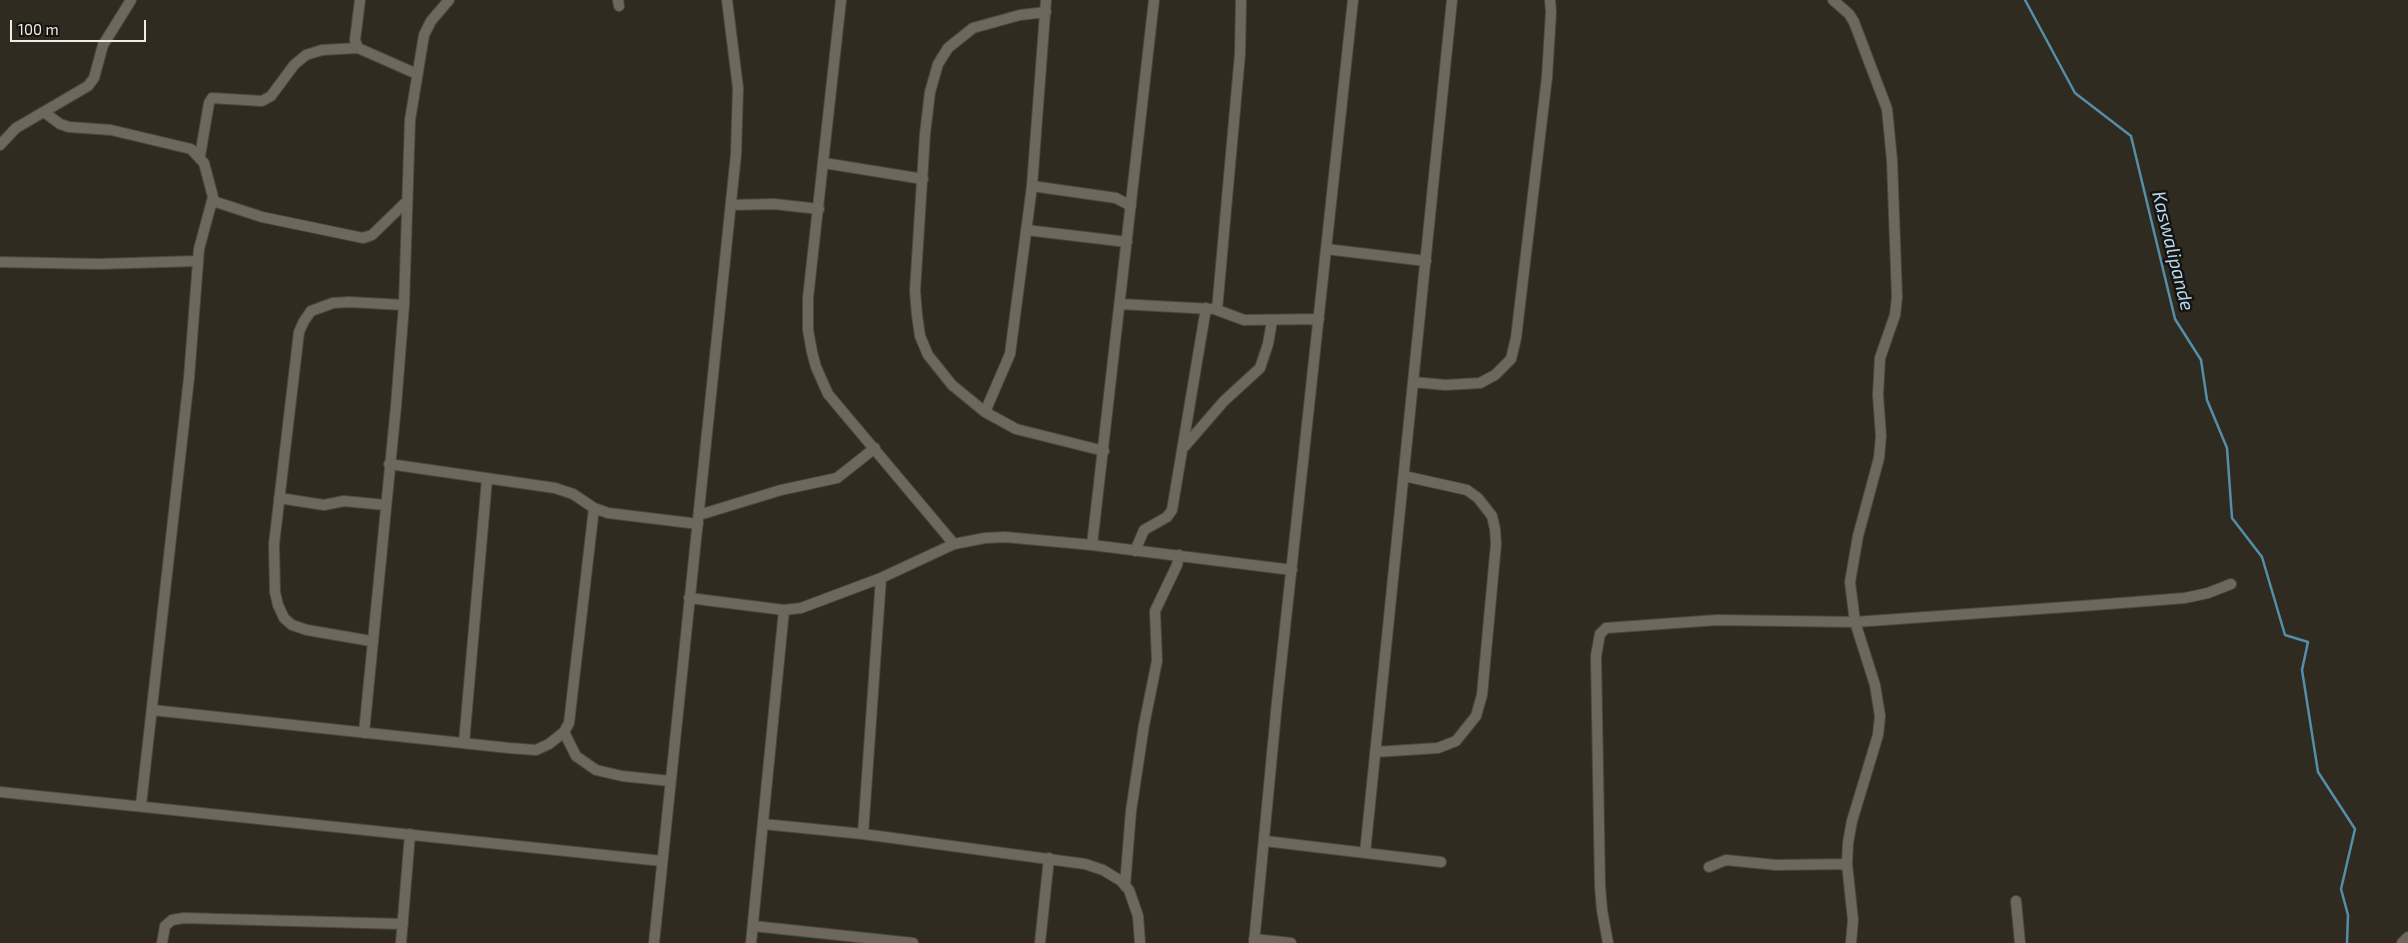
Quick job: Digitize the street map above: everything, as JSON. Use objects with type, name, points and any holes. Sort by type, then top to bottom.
[{"type":"street","points":[[0,145],[16,128],[85,90],[92,82],[103,45],[131,0]]},
{"type":"street","points":[[358,48],[355,40],[360,0]]},
{"type":"street","points":[[364,732],[371,641],[390,464],[404,305],[409,136],[424,35],[431,21],[449,0]]},
{"type":"street","points":[[654,943],[731,205],[738,121],[738,88],[727,0]]},
{"type":"street","points":[[841,0],[808,306],[808,330],[812,352],[816,367],[828,394],[954,544]]},
{"type":"street","points":[[985,412],[1010,354],[1032,186],[1046,0]]},
{"type":"street","points":[[1092,545],[1154,0]]},
{"type":"street","points":[[1218,310],[1240,54],[1241,0]]},
{"type":"street","points":[[1291,943],[1254,941],[1353,0]]},
{"type":"street","points":[[1365,853],[1452,0]]},
{"type":"street","points":[[1413,382],[1472,385],[1488,380],[1503,369],[1511,359],[1516,338],[1546,77],[1551,12],[1550,0]]},
{"type":"street","points":[[1833,0],[1849,14],[1854,22],[1887,109],[1891,136],[1896,241],[1897,297],[1895,315],[1880,358],[1878,395],[1882,436],[1880,451],[1858,536],[1850,582],[1855,622],[1872,675],[1880,716],[1878,735],[1852,821],[1847,864],[1853,920],[1851,943]]},
{"type":"street","points":[[1046,12],[1020,15],[973,28],[962,35],[942,56],[930,92],[923,178],[915,291],[920,336],[928,355],[952,385],[985,412],[1016,429],[1104,451]]},
{"type":"street","points":[[200,156],[209,103],[212,98],[262,101],[272,96],[294,65],[306,55],[322,50],[358,48],[417,74]]},
{"type":"street","points":[[44,112],[60,124],[69,127],[111,130],[191,149],[200,156],[207,170],[213,201],[200,242],[189,378],[141,805]]},
{"type":"street","points":[[824,163],[923,178]]},
{"type":"street","points":[[1032,186],[1106,195],[1131,206]]},
{"type":"street","points":[[213,201],[262,217],[363,238],[372,235],[406,202]]},
{"type":"street","points":[[731,205],[774,204],[819,209]]},
{"type":"street","points":[[1026,230],[1127,242]]},
{"type":"street","points":[[1326,249],[1426,261]]},
{"type":"street","points":[[0,262],[116,264],[198,261]]},
{"type":"street","points":[[371,641],[307,630],[292,625],[284,618],[278,605],[274,571],[274,544],[299,332],[304,321],[312,312],[333,303],[404,305]]},
{"type":"street","points":[[1120,304],[1206,308],[1218,310],[1244,320],[1319,319]]},
{"type":"street","points":[[1135,551],[1144,530],[1170,514],[1184,446],[1206,308]]},
{"type":"street","points":[[1184,446],[1224,401],[1260,368],[1268,344],[1272,321]]},
{"type":"street","points":[[390,464],[564,490],[608,514],[698,520],[781,490],[837,478],[875,448]]},
{"type":"street","points":[[1375,752],[1438,748],[1456,741],[1476,716],[1482,695],[1496,544],[1496,529],[1492,516],[1478,498],[1468,490],[1404,476]]},
{"type":"street","points":[[464,743],[487,479]]},
{"type":"street","points":[[279,498],[324,505],[344,501],[386,504]]},
{"type":"street","points":[[152,710],[536,750],[549,744],[564,732],[569,723],[594,508]]},
{"type":"street","points":[[689,598],[784,610],[800,608],[880,578],[954,544],[984,538],[1005,537],[1092,545],[1292,570]]},
{"type":"street","points":[[1125,886],[1131,811],[1144,725],[1157,661],[1155,611],[1178,565],[1179,556]]},
{"type":"street","points":[[863,834],[880,578]]},
{"type":"street","points":[[1608,943],[1600,886],[1596,656],[1600,634],[1606,628],[1717,620],[1855,622],[2185,598],[2208,593],[2232,584]]},
{"type":"street","points":[[751,943],[784,610]]},
{"type":"street","points":[[564,732],[576,756],[596,770],[622,776],[670,781]]},
{"type":"street","points":[[0,792],[141,805],[662,861]]},
{"type":"street","points":[[763,824],[863,834],[1049,858],[1094,867],[1115,878],[1125,886],[1134,901],[1138,916],[1140,943]]},
{"type":"street","points":[[401,943],[410,834]]},
{"type":"street","points":[[1265,841],[1441,862]]},
{"type":"street","points":[[1040,943],[1049,858]]},
{"type":"street","points":[[1708,867],[1726,860],[1776,865],[1847,864]]},
{"type":"street","points":[[2016,901],[2020,943]]},
{"type":"street","points":[[162,943],[165,926],[172,920],[184,918],[403,924]]},
{"type":"street","points":[[753,926],[913,943]]},
{"type":"street","points":[[2402,943],[2408,936]]},
{"type":"waterway","name":"Kaswalipande","points":[[2025,0],[2075,93],[2131,136],[2175,319],[2201,360],[2207,400],[2227,448],[2232,518],[2262,557],[2285,635],[2308,642],[2302,670],[2318,772],[2355,829],[2341,889],[2348,915],[2347,943]]}]
